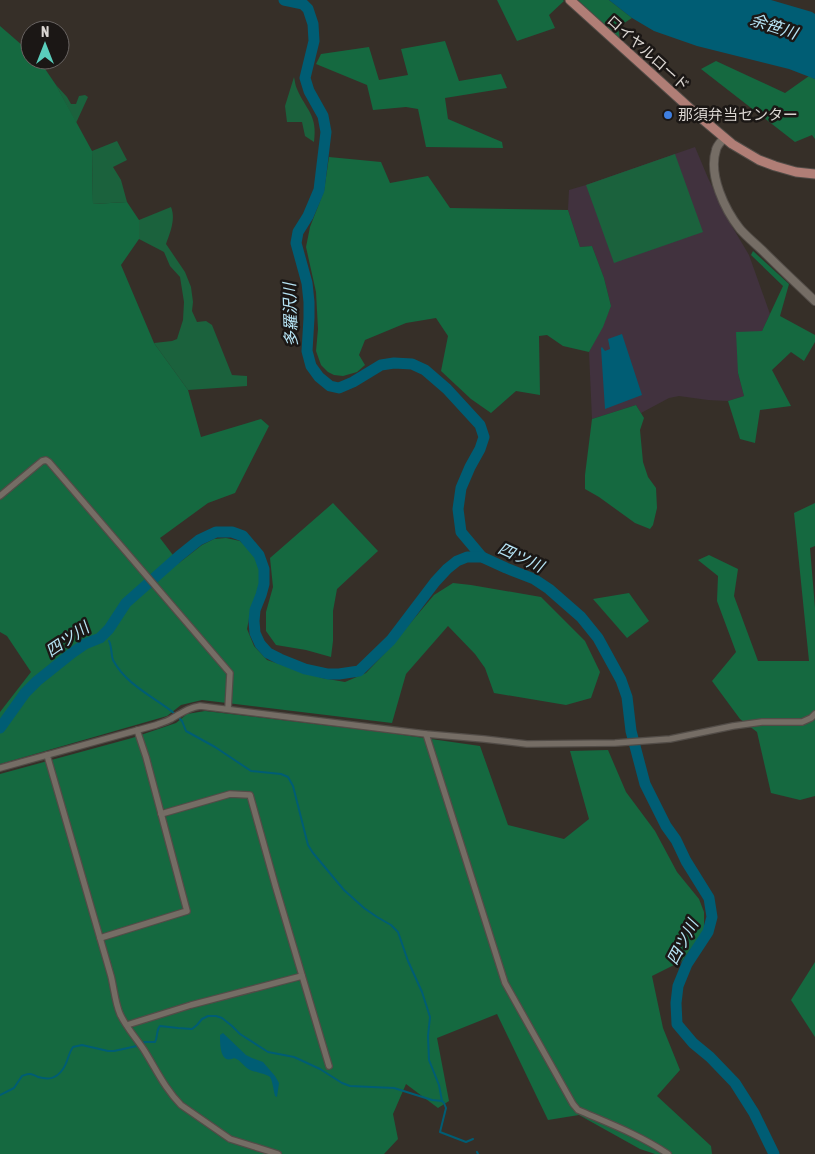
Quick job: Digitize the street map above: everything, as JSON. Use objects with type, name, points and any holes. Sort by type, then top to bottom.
[{"type":"main road","name":"ロイヤルロード","points":[[570,0],[686,106],[738,149],[775,166],[796,172],[815,174]]},
{"type":"street","points":[[724,138],[715,152],[715,175],[718,187],[732,216],[748,236],[815,301]]},
{"type":"street","points":[[0,496],[42,462],[46,460],[49,462],[230,672],[228,709]]},
{"type":"street","points":[[0,768],[137,730],[171,719],[184,710],[200,706],[426,734],[527,744],[670,739],[762,722],[802,722],[815,714]]},
{"type":"street","points":[[100,938],[187,911],[137,730]]},
{"type":"street","points":[[426,734],[505,983],[573,1104],[578,1110],[642,1138],[668,1154]]},
{"type":"street","points":[[47,755],[120,1012],[127,1025],[156,1072],[182,1105],[230,1139],[278,1154]]},
{"type":"street","points":[[161,814],[230,794],[250,795],[329,1066]]},
{"type":"street","points":[[127,1025],[191,1005],[302,976]]},
{"type":"shaded area","points":[[695,147],[730,223],[749,255],[770,314],[738,373],[744,396],[728,401],[679,396],[669,398],[641,413],[636,405],[592,419],[589,352],[611,306],[604,278],[592,246],[580,247],[568,210],[569,190]]},
{"type":"green space","points":[[497,0],[564,1],[549,15],[555,28],[517,41]]},
{"type":"green space","points":[[578,0],[609,0],[632,18],[618,27],[620,40]]},
{"type":"green space","points":[[0,26],[20,43],[20,70],[46,70],[92,151],[93,204],[127,202],[139,220],[139,239],[121,265],[154,343],[188,390],[201,437],[261,419],[269,426],[235,493],[208,503],[160,538],[179,563],[202,545],[214,539],[226,538],[240,541],[251,551],[260,568],[260,588],[251,608],[247,629],[254,646],[267,660],[322,678],[345,682],[366,673],[434,595],[453,583],[541,597],[585,641],[600,672],[591,698],[566,705],[494,693],[485,668],[475,654],[448,626],[406,674],[392,723],[202,700],[181,705],[167,716],[0,764],[0,712],[31,672],[7,636],[0,632]]},
{"type":"green space","points":[[445,41],[459,81],[501,74],[507,88],[445,98],[448,119],[502,142],[503,148],[426,147],[418,109],[406,107],[373,110],[367,85],[316,64],[321,54],[369,47],[379,80],[408,75],[401,49]]},
{"type":"green space","points":[[716,61],[785,93],[809,76],[815,79],[815,139],[812,135],[795,142],[701,69]]},
{"type":"green space","points":[[294,77],[300,96],[313,119],[314,142],[305,136],[302,122],[287,122],[285,106]]},
{"type":"green space","points":[[56,85],[71,104],[76,104],[79,96],[85,95],[88,97],[76,123]]},
{"type":"green space","points":[[117,141],[127,160],[113,167],[121,180],[127,202],[93,204],[92,151]]},
{"type":"green space","points":[[675,154],[703,232],[614,263],[586,185]]},
{"type":"green space","points":[[329,157],[381,162],[390,183],[428,176],[450,208],[568,210],[580,247],[592,246],[604,278],[611,306],[603,327],[589,352],[563,346],[547,335],[539,336],[540,395],[516,391],[491,413],[471,399],[441,371],[448,336],[436,318],[406,323],[365,340],[359,355],[365,365],[357,372],[343,376],[328,372],[321,365],[316,351],[318,329],[316,292],[306,247],[310,227],[324,191]]},
{"type":"green space","points":[[171,207],[173,221],[166,244],[185,272],[191,287],[192,311],[197,322],[206,321],[212,325],[232,375],[247,376],[247,386],[188,390],[154,343],[177,339],[183,320],[184,302],[180,277],[170,266],[164,252],[139,239],[139,220]]},
{"type":"green space","points":[[753,251],[789,284],[780,316],[815,335],[815,342],[804,361],[791,352],[772,370],[791,406],[760,410],[755,443],[740,439],[728,401],[744,396],[738,373],[736,332],[762,331],[783,286],[751,255]]},
{"type":"green space","points":[[636,405],[644,418],[640,430],[643,462],[648,477],[656,488],[657,508],[653,525],[650,529],[635,523],[585,489],[592,419]]},
{"type":"green space","points":[[333,503],[378,551],[337,589],[333,611],[331,657],[306,650],[276,645],[266,631],[266,612],[273,587],[270,558]]},
{"type":"green space","points":[[815,503],[815,546],[810,548],[815,608],[815,796],[800,800],[771,793],[757,732],[740,719],[712,681],[736,652],[717,601],[718,576],[698,560],[709,555],[738,569],[734,596],[758,661],[809,661],[794,513]]},
{"type":"green space","points":[[629,593],[649,621],[627,638],[593,599]]},
{"type":"green space","points":[[205,711],[480,746],[508,825],[564,839],[589,819],[570,751],[608,750],[626,792],[655,831],[677,872],[699,899],[704,912],[704,931],[682,961],[652,976],[663,1028],[680,1070],[657,1096],[711,1146],[712,1154],[655,1154],[640,1149],[579,1115],[548,1120],[497,1014],[437,1038],[449,1101],[438,1108],[406,1084],[393,1114],[398,1139],[384,1154],[0,1154],[0,774],[132,738],[176,723],[187,714]]},
{"type":"green space","points":[[815,962],[815,1037],[791,1000]]},
{"type":"water","name":"余笹川","points":[[609,0],[771,0],[812,12],[815,14],[815,79],[789,69],[697,46],[654,31],[632,18]]},
{"type":"water","points":[[622,334],[642,395],[605,409],[601,348],[605,351],[610,349],[608,339]]},
{"type":"water","points":[[223,1033],[246,1055],[263,1062],[275,1076],[279,1083],[277,1097],[275,1096],[270,1077],[250,1070],[234,1058],[226,1059],[223,1056],[220,1035]]},
{"type":"waterway","name":"多羅沢川","points":[[284,0],[303,4],[308,9],[313,24],[314,41],[305,78],[309,91],[323,116],[326,132],[319,190],[308,216],[298,232],[296,243],[307,283],[309,302],[307,351],[311,366],[319,377],[330,386],[339,388],[381,365],[394,363],[412,364],[425,370],[447,389],[480,425],[484,437],[461,488],[458,509],[461,532],[482,557]]},
{"type":"waterway","name":"四ツ川","points":[[0,728],[25,693],[37,681],[85,644],[100,638],[109,629],[126,603],[199,540],[216,532],[232,532],[243,536],[259,555],[264,569],[264,584],[255,610],[254,621],[255,633],[260,644],[268,653],[280,659],[305,669],[328,674],[359,671],[391,640],[435,582],[457,561],[467,557],[482,557],[534,579],[549,589],[581,617],[598,638],[621,680],[627,697],[631,731],[645,784],[666,826],[709,898],[712,917],[708,932],[687,964],[678,986],[676,1003],[677,1024],[693,1043],[710,1057],[735,1083],[754,1113],[774,1154]]},
{"type":"waterway","points":[[109,641],[113,660],[124,675],[138,688],[175,714]]},
{"type":"waterway","points":[[178,717],[186,731],[215,747],[251,771],[281,774],[288,777],[293,786],[308,845],[313,853],[344,890],[364,908],[391,925],[398,932],[430,1017],[428,1036],[429,1060],[439,1085],[442,1101]]},
{"type":"waterway","points":[[0,1095],[14,1088],[22,1076],[25,1075],[31,1074],[46,1078],[55,1077],[65,1066],[73,1047],[82,1045],[114,1051],[137,1046],[145,1042],[155,1042],[160,1026],[192,1029],[202,1019],[208,1016],[216,1016],[222,1018],[240,1034],[268,1052],[294,1057],[320,1069],[342,1083],[350,1086],[394,1088],[432,1100],[442,1101],[446,1108],[440,1132],[466,1142],[473,1139]]},
{"type":"place","name":"那須弁当センター","points":[[668,115]]}]
